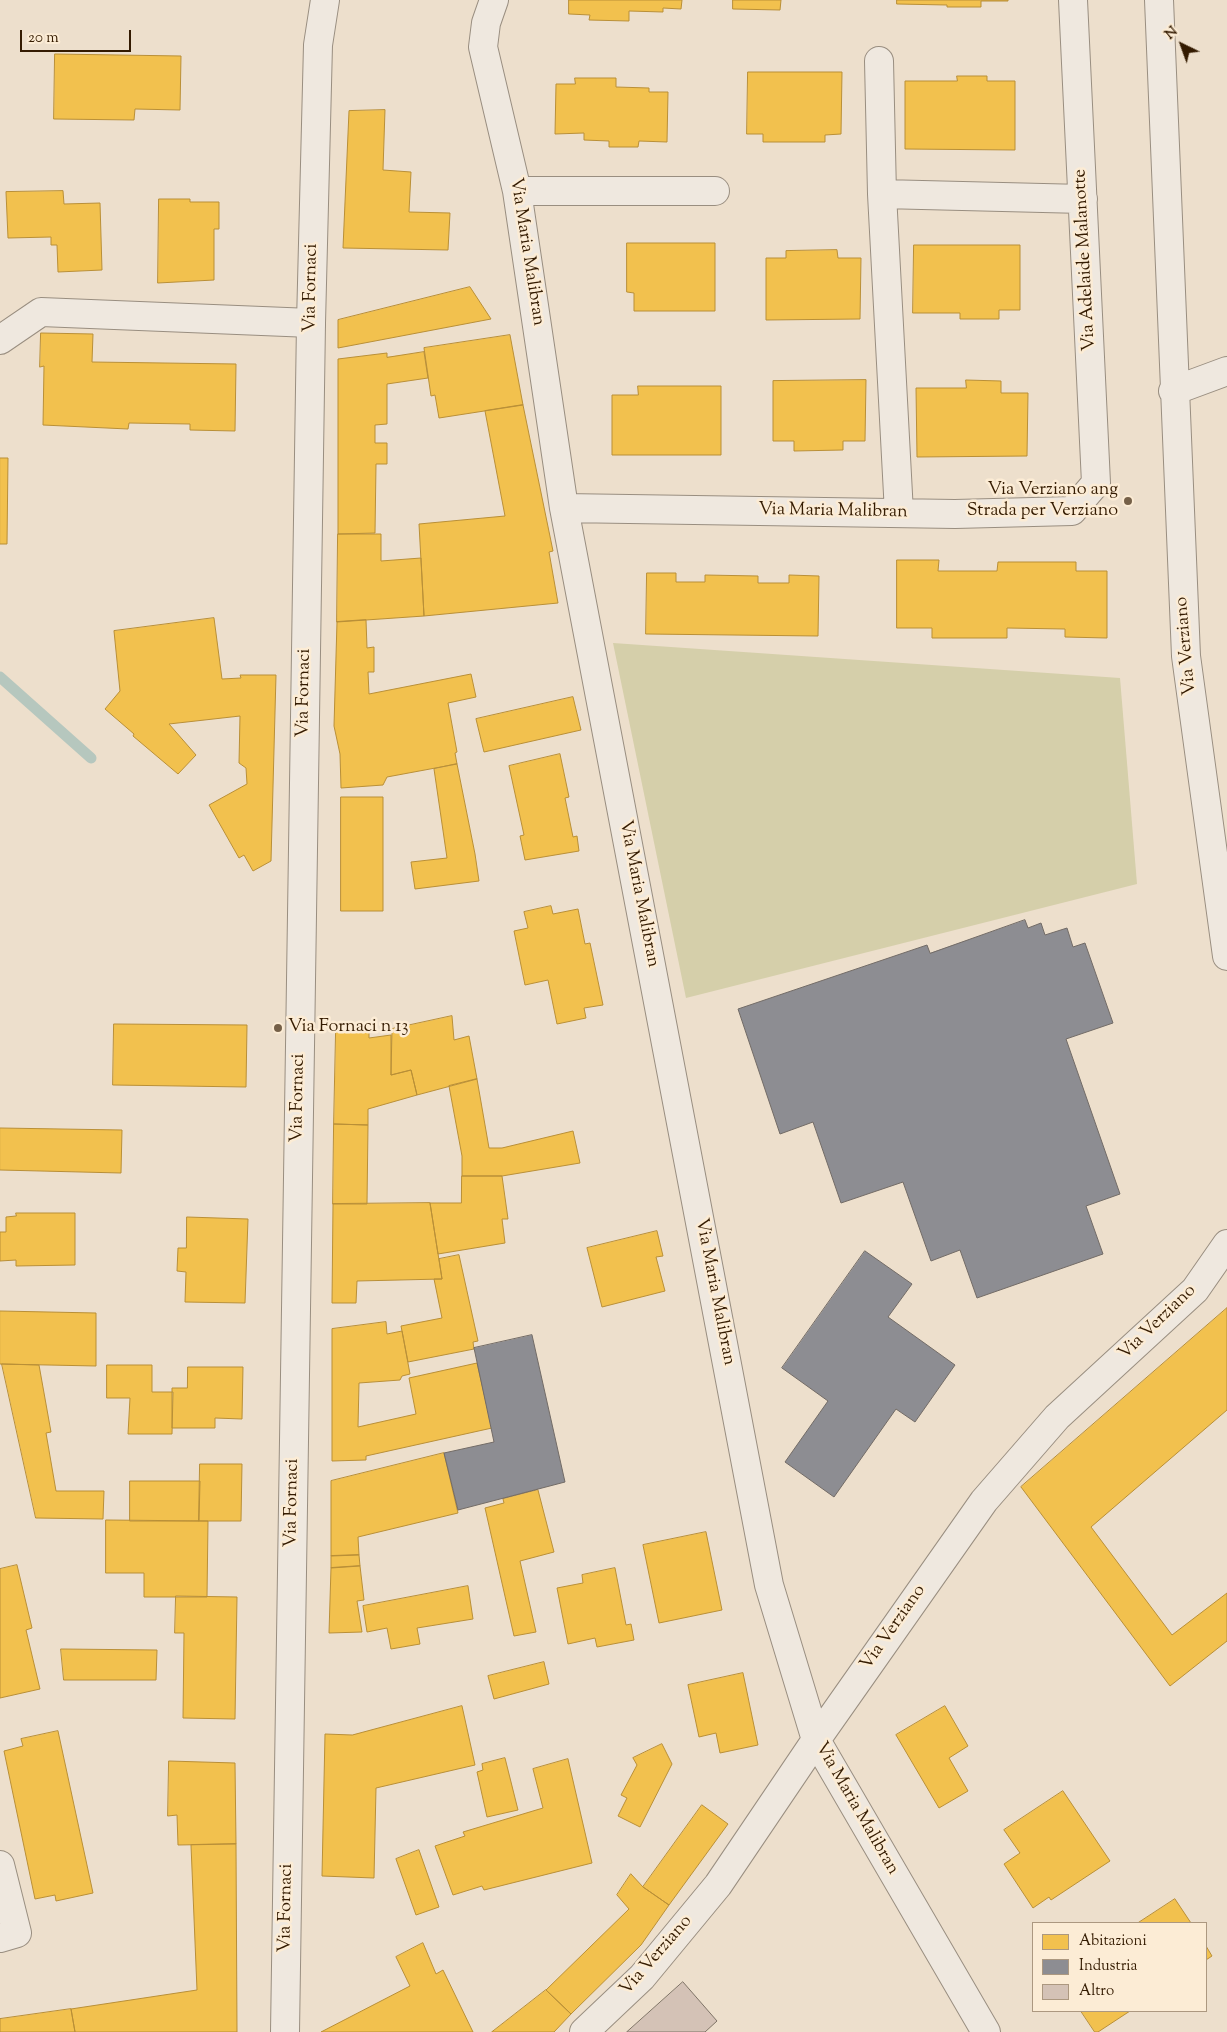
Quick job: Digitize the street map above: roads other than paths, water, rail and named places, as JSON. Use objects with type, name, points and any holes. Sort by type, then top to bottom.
[{"type":"street","name":"Via Fornaci","points":[[285,2032],[311,323],[318,45],[325,0]]},
{"type":"street","name":"Via Fornaci","points":[[318,45],[339,0]]},
{"type":"street","name":"Via Maria Malibran","points":[[494,0],[486,23],[483,47],[517,191],[564,508],[770,1585],[816,1740],[986,2032]]},
{"type":"street","name":"Via Adelaide Malanotte","points":[[1072,511],[1096,483],[1073,0]]},
{"type":"street","points":[[1159,0],[1173,391],[1227,371]]},
{"type":"street","points":[[879,61],[882,194],[899,513]]},
{"type":"street","points":[[517,191],[715,190]]},
{"type":"street","points":[[882,194],[1083,199]]},
{"type":"street","points":[[0,340],[41,312],[311,323]]},
{"type":"street","name":"Via Verziano","points":[[1173,391],[1186,656],[1227,956]]},
{"type":"street","name":"Via Maria Malibran","points":[[564,508],[955,514],[1072,511]]},
{"type":"street","name":"Via Verziano","points":[[584,2032],[642,1977],[718,1885],[816,1740],[984,1501],[1057,1417],[1195,1290],[1227,1244]]},
{"type":"street","points":[[0,1865],[17,1933],[0,1938]]},
{"type":"waterway","points":[[0,677],[91,758]]},
{"type":"place","name":"Via Verziano ang Strada per Verziano","points":[[1128,501]]},
{"type":"place","name":"Via Fornaci n 13","points":[[278,1028]]}]
